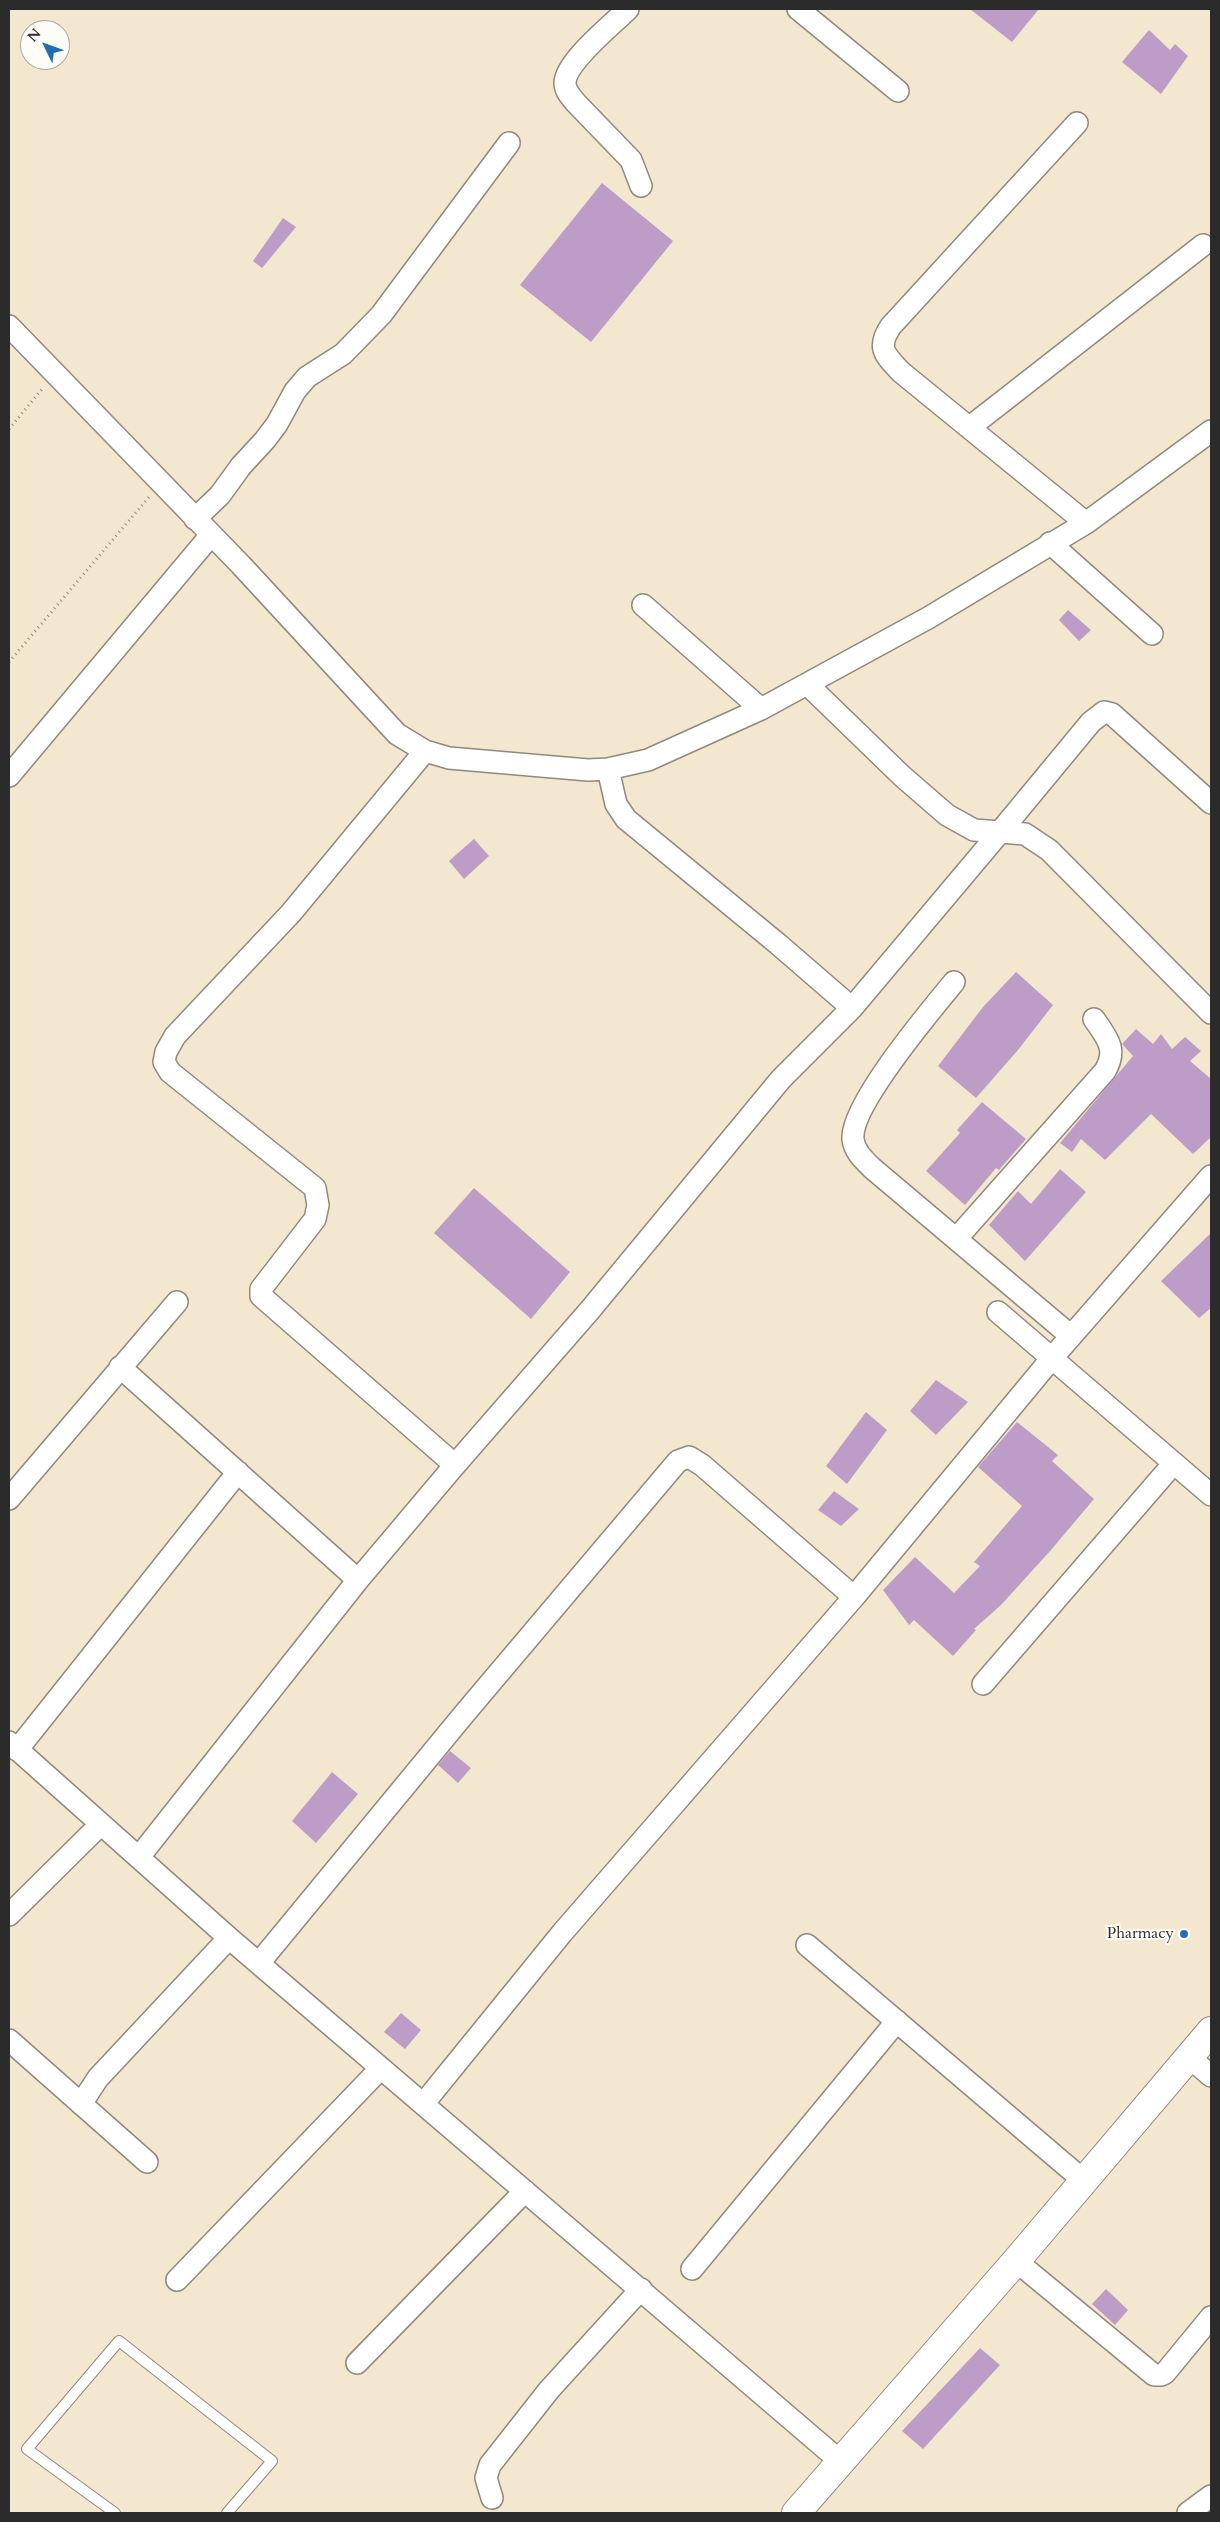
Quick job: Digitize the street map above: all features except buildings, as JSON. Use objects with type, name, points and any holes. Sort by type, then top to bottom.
[{"type":"street","points":[[628,9],[572,64],[565,83],[568,93],[576,103],[631,160],[641,186]]},
{"type":"street","points":[[798,9],[898,91]]},
{"type":"street","points":[[1077,123],[890,326],[884,337],[882,347],[886,357],[901,372],[1086,523]]},
{"type":"street","points":[[195,519],[220,495],[241,466],[265,440],[277,424],[295,391],[307,378],[342,354],[381,315],[509,144]]},
{"type":"street","points":[[970,427],[1203,245]]},
{"type":"street","points":[[9,326],[332,662],[397,734],[425,751],[449,758],[568,769],[608,769],[648,760],[761,709],[928,618],[1086,523],[1211,431]]},
{"type":"street","points":[[9,776],[211,535]]},
{"type":"street","points":[[1050,543],[1152,634]]},
{"type":"street","points":[[643,605],[761,709]]},
{"type":"street","points":[[807,684],[902,776],[947,815],[974,830],[1025,834],[1049,850],[1211,1014]]},
{"type":"street","points":[[139,1857],[358,1580],[590,1310],[782,1079],[852,1008],[1091,722],[1104,712],[1112,714],[1211,804]]},
{"type":"street","points":[[425,751],[292,913],[175,1036],[166,1052],[164,1062],[170,1072],[315,1188],[318,1205],[315,1220],[268,1280],[261,1290],[261,1296],[455,1465]]},
{"type":"street","points":[[608,769],[616,804],[626,819],[778,944],[852,1008]]},
{"type":"street","points":[[954,982],[881,1078],[854,1125],[853,1140],[859,1154],[872,1168],[1072,1336]]},
{"type":"street","points":[[956,1239],[1106,1071],[1112,1060],[1112,1051],[1094,1019]]},
{"type":"street","points":[[424,2103],[562,1933],[854,1597],[1052,1358],[1211,1176]]},
{"type":"street","points":[[9,1499],[177,1302]]},
{"type":"street","points":[[998,1312],[1211,1495]]},
{"type":"street","points":[[120,1367],[358,1580]]},
{"type":"street","points":[[260,1963],[465,1713],[678,1461],[689,1457],[702,1465],[854,1597]]},
{"type":"street","points":[[983,1684],[1174,1463]]},
{"type":"street","points":[[238,1472],[13,1746],[229,1938],[840,2461]]},
{"type":"street","points":[[9,1914],[101,1824]]},
{"type":"street","points":[[81,2104],[98,2078],[229,1938]]},
{"type":"street","points":[[808,1945],[1083,2180]]},
{"type":"street","points":[[692,2270],[897,2021]]},
{"type":"street","points":[[796,2513],[1016,2261],[1211,2031]]},
{"type":"street","points":[[9,2040],[147,2162]]},
{"type":"street","points":[[1188,2057],[1211,2076]]},
{"type":"street","points":[[177,2280],[381,2068]]},
{"type":"street","points":[[357,2363],[525,2191]]},
{"type":"street","points":[[1016,2261],[1154,2375],[1160,2375],[1165,2372],[1211,2317]]},
{"type":"street","points":[[492,2498],[486,2478],[490,2465],[548,2390],[641,2289]]},
{"type":"street","points":[[1188,2513],[1211,2496]]},
{"type":"lane","points":[[115,2513],[27,2449],[119,2341],[272,2461],[227,2513]]},
{"type":"path","points":[[9,429],[55,374]]},
{"type":"path","points":[[9,662],[161,484]]},
{"type":"place","name":"Pharmacy","points":[[1184,1934]]}]
